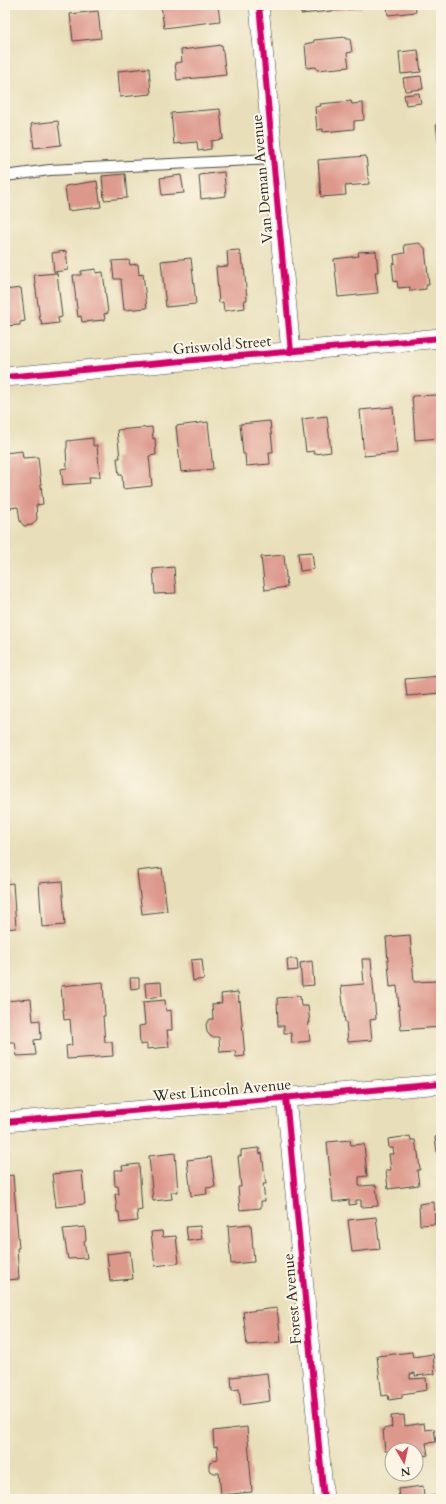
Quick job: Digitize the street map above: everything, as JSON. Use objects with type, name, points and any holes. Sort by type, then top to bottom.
[{"type":"street","name":"Van Deman Avenue","points":[[259,5],[291,352]]},
{"type":"street","name":"Griswold Street","points":[[5,377],[441,338]]},
{"type":"street","name":"West Lincoln Avenue","points":[[5,1122],[441,1084]]},
{"type":"street","name":"Forest Avenue","points":[[286,1097],[324,1499]]},
{"type":"lane","points":[[5,176],[50,170],[273,159]]},
{"type":"building","points":[[161,5],[218,5],[220,21],[164,28]]},
{"type":"building","points":[[300,5],[362,5],[362,8],[301,14]]},
{"type":"building","points":[[387,5],[415,5],[416,12],[388,15]]},
{"type":"building","points":[[98,11],[101,38],[73,41],[70,14]]},
{"type":"building","points":[[346,37],[346,39],[350,39],[352,52],[347,53],[349,67],[317,70],[316,67],[307,68],[305,44],[314,42],[314,40]]},
{"type":"building","points":[[222,45],[226,75],[177,80],[175,63],[182,62],[181,50]]},
{"type":"building","points":[[418,50],[421,72],[401,74],[399,52]]},
{"type":"building","points":[[149,68],[151,94],[120,97],[118,71]]},
{"type":"building","points":[[421,76],[423,89],[405,91],[403,78]]},
{"type":"building","points":[[419,93],[421,103],[406,105],[404,95]]},
{"type":"building","points":[[351,101],[352,104],[363,103],[364,120],[354,121],[354,129],[323,132],[323,129],[317,130],[315,107],[321,106],[320,104]]},
{"type":"building","points":[[220,109],[223,139],[211,141],[211,149],[198,151],[197,142],[174,144],[171,113]]},
{"type":"building","points":[[58,121],[61,145],[34,148],[31,124]]},
{"type":"building","points":[[436,124],[441,124],[441,148],[439,148]]},
{"type":"building","points":[[366,156],[369,184],[345,186],[346,195],[321,197],[318,160]]},
{"type":"building","points":[[224,172],[226,196],[201,199],[199,175]]},
{"type":"building","points":[[125,174],[127,198],[104,200],[102,176]]},
{"type":"building","points":[[181,175],[184,193],[162,195],[160,178]]},
{"type":"building","points":[[97,181],[101,207],[68,211],[65,186]]},
{"type":"building","points":[[419,243],[425,248],[429,285],[426,285],[426,289],[410,291],[410,287],[398,288],[397,281],[394,282],[392,264],[395,263],[394,255],[405,253],[404,245]]},
{"type":"building","points":[[239,250],[242,265],[244,265],[247,300],[244,300],[245,308],[224,311],[223,302],[219,303],[216,267],[228,266],[227,251]]},
{"type":"building","points":[[66,251],[68,270],[54,272],[52,253]]},
{"type":"building","points":[[376,251],[378,272],[375,272],[378,293],[338,297],[334,259],[359,256],[358,252]]},
{"type":"building","points":[[191,258],[196,304],[166,307],[161,261]]},
{"type":"building","points":[[129,260],[130,265],[138,264],[139,275],[143,274],[147,308],[124,310],[121,279],[114,279],[112,261]]},
{"type":"building","points":[[96,269],[96,273],[103,272],[108,313],[104,314],[105,320],[82,322],[81,316],[78,317],[73,275],[81,275],[81,271]]},
{"type":"building","points":[[57,273],[62,317],[58,318],[59,323],[42,325],[34,275]]},
{"type":"building","points":[[21,288],[25,321],[20,322],[20,325],[5,326],[5,290]]},
{"type":"building","points":[[438,395],[441,438],[415,440],[412,396]]},
{"type":"building","points":[[393,407],[397,453],[364,456],[360,410]]},
{"type":"building","points":[[327,416],[331,452],[314,454],[314,451],[306,452],[302,419]]},
{"type":"building","points":[[270,421],[273,452],[269,452],[270,464],[246,466],[245,454],[243,454],[240,424]]},
{"type":"building","points":[[208,422],[213,469],[181,472],[176,426]]},
{"type":"building","points":[[152,427],[153,439],[155,438],[156,455],[149,456],[152,486],[123,489],[122,475],[119,475],[117,458],[120,458],[117,430]]},
{"type":"building","points":[[93,438],[93,446],[97,445],[100,477],[89,477],[90,483],[63,485],[61,469],[67,468],[67,441]]},
{"type":"building","points":[[22,451],[23,458],[38,457],[43,504],[36,505],[37,519],[32,525],[24,526],[20,521],[18,507],[10,508],[9,499],[5,500],[5,453]]},
{"type":"building","points":[[312,552],[314,569],[300,571],[298,553]]},
{"type":"building","points":[[284,555],[287,587],[265,590],[261,557]]},
{"type":"building","points":[[174,567],[176,593],[155,594],[153,569]]},
{"type":"building","points":[[441,676],[441,693],[407,696],[405,679]]},
{"type":"building","points":[[162,868],[167,911],[142,914],[137,871]]},
{"type":"building","points":[[62,881],[65,925],[42,927],[39,883]]},
{"type":"building","points":[[13,883],[16,928],[5,929],[5,884]]},
{"type":"building","points":[[410,935],[414,982],[437,981],[441,1027],[401,1030],[397,986],[390,987],[386,937]]},
{"type":"building","points":[[202,959],[204,979],[193,981],[191,960]]},
{"type":"building","points":[[287,959],[297,959],[298,970],[288,971]]},
{"type":"building","points":[[362,959],[371,959],[376,1019],[370,1020],[372,1040],[348,1042],[341,986],[364,984]]},
{"type":"building","points":[[312,961],[314,985],[302,986],[300,963]]},
{"type":"building","points":[[130,978],[139,978],[139,988],[131,989]]},
{"type":"building","points":[[103,982],[105,1042],[112,1042],[113,1056],[67,1059],[66,1046],[72,1045],[70,1019],[64,1020],[61,986]]},
{"type":"building","points":[[161,982],[162,996],[146,998],[145,983]]},
{"type":"building","points":[[238,992],[245,1056],[236,1057],[235,1051],[220,1052],[219,1037],[211,1037],[207,1032],[206,1024],[210,1019],[213,1019],[212,1004],[222,1003],[221,994]]},
{"type":"building","points":[[300,996],[301,1006],[308,1006],[310,1041],[292,1043],[291,1033],[284,1033],[284,1026],[278,1026],[277,998]]},
{"type":"building","points":[[31,999],[33,1021],[40,1020],[41,1039],[34,1040],[36,1055],[17,1056],[15,1042],[8,1042],[7,1025],[5,1026],[5,1001]]},
{"type":"building","points":[[165,1000],[166,1011],[171,1010],[172,1030],[167,1030],[169,1047],[147,1049],[147,1044],[140,1045],[139,1026],[145,1025],[143,1002]]},
{"type":"building","points":[[410,1136],[411,1140],[415,1140],[418,1152],[420,1170],[417,1170],[419,1185],[388,1189],[386,1170],[391,1170],[389,1154],[394,1154],[393,1148],[389,1148],[388,1139]]},
{"type":"building","points":[[441,1136],[441,1198],[439,1198],[437,1177],[440,1176],[435,1137]]},
{"type":"building","points":[[350,1140],[351,1145],[364,1144],[367,1176],[359,1177],[359,1186],[376,1185],[378,1206],[361,1207],[361,1200],[356,1200],[356,1204],[349,1205],[349,1200],[333,1202],[327,1142]]},
{"type":"building","points":[[259,1148],[260,1154],[262,1153],[266,1184],[263,1184],[265,1201],[261,1201],[261,1208],[240,1210],[238,1187],[241,1187],[238,1156],[241,1156],[241,1150]]},
{"type":"building","points":[[175,1153],[178,1192],[171,1192],[172,1199],[153,1201],[149,1156]]},
{"type":"building","points":[[211,1157],[215,1187],[206,1188],[207,1194],[191,1196],[187,1160]]},
{"type":"building","points":[[139,1164],[142,1210],[137,1211],[138,1221],[120,1223],[115,1194],[119,1194],[118,1186],[115,1186],[114,1170],[123,1170],[122,1166]]},
{"type":"building","points":[[82,1171],[85,1204],[56,1207],[52,1174]]},
{"type":"building","points":[[13,1175],[19,1248],[17,1248],[19,1279],[5,1280],[5,1176]]},
{"type":"building","points":[[434,1202],[435,1224],[420,1225],[419,1204]]},
{"type":"building","points":[[376,1217],[380,1249],[352,1252],[348,1220]]},
{"type":"building","points":[[251,1224],[254,1262],[231,1264],[228,1226]]},
{"type":"building","points":[[200,1226],[202,1239],[188,1241],[186,1227]]},
{"type":"building","points":[[85,1227],[86,1240],[84,1241],[87,1258],[68,1259],[63,1229]]},
{"type":"building","points":[[162,1231],[163,1237],[176,1236],[179,1263],[155,1266],[151,1232]]},
{"type":"building","points":[[130,1251],[133,1279],[110,1281],[107,1254]]},
{"type":"building","points":[[277,1308],[281,1342],[247,1345],[243,1312]]},
{"type":"building","points":[[412,1352],[413,1357],[433,1354],[435,1374],[415,1376],[415,1373],[410,1374],[410,1379],[426,1378],[427,1390],[402,1394],[402,1398],[389,1400],[388,1395],[382,1396],[377,1356]]},
{"type":"building","points":[[267,1373],[270,1401],[241,1405],[239,1389],[232,1390],[231,1377]]},
{"type":"building","points":[[404,1415],[405,1426],[424,1423],[425,1430],[434,1429],[436,1442],[426,1443],[428,1455],[424,1456],[424,1442],[384,1442],[383,1429],[392,1427],[391,1416]]},
{"type":"building","points":[[247,1427],[252,1492],[221,1495],[219,1473],[214,1473],[209,1470],[209,1464],[213,1460],[218,1459],[217,1446],[214,1447],[213,1431]]},
{"type":"building","points":[[423,1486],[424,1497],[441,1495],[441,1499],[399,1499],[398,1489]]},
{"type":"cycle path","points":[[259,5],[291,352]]},
{"type":"cycle path","points":[[5,377],[441,338]]},
{"type":"cycle path","points":[[5,1122],[441,1084]]},
{"type":"cycle path","points":[[286,1097],[324,1499]]}]
